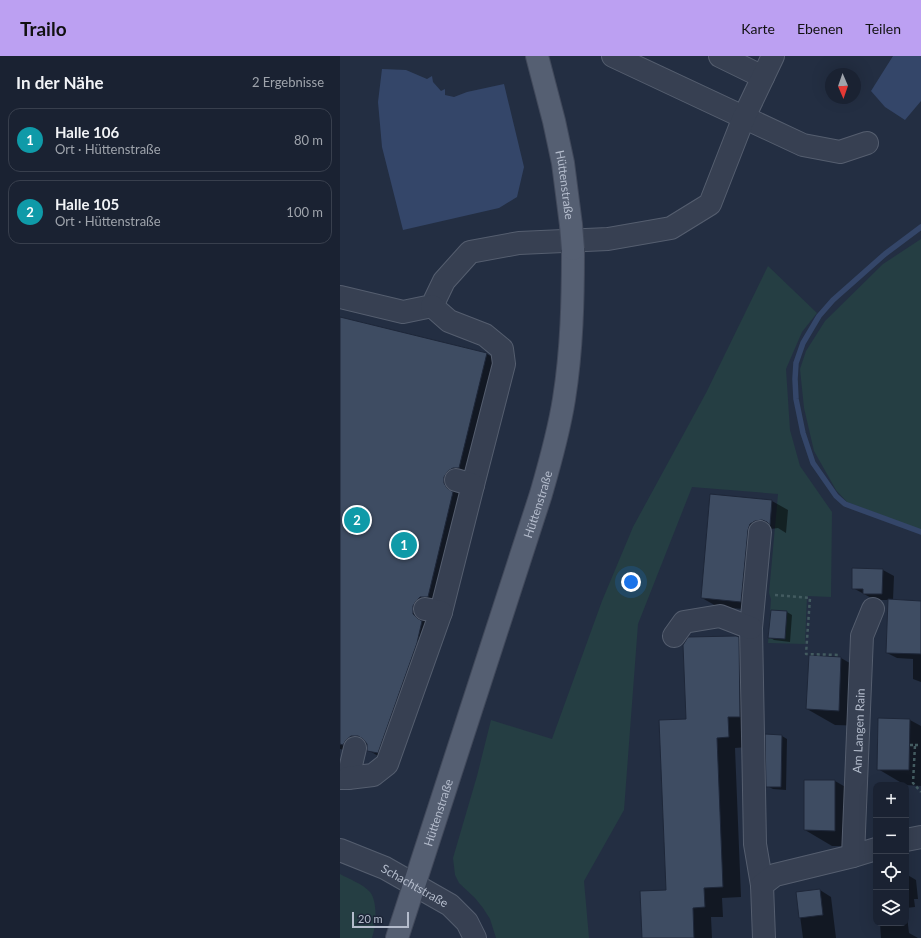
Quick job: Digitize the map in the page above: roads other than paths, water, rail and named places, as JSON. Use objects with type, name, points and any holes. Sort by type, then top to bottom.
[{"type":"main road","name":"Hüttenstraße","points":[[397,938],[541,494],[554,449],[564,399],[573,312],[573,249],[563,163],[537,56]]},
{"type":"street","points":[[613,56],[744,116],[803,145],[840,152],[867,143]]},
{"type":"street","points":[[720,56],[763,76]]},
{"type":"street","points":[[432,306],[444,281],[470,252],[519,243],[608,239],[671,228],[710,204],[744,116],[773,56]]},
{"type":"street","points":[[340,297],[403,312],[432,306]]},
{"type":"street","points":[[355,748],[344,778],[373,775],[387,764],[433,610],[465,482],[504,364],[502,348],[485,335],[450,321],[432,306]]},
{"type":"street","points":[[760,532],[751,628],[755,844],[762,885],[764,938]]},
{"type":"street","name":"Am Langen Rain","points":[[853,856],[862,636],[873,609]]},
{"type":"street","points":[[674,636],[684,622],[720,616],[751,628]]},
{"type":"street","points":[[909,839],[921,837]]},
{"type":"street","name":"Schachtstraße","points":[[340,850],[385,868],[450,905],[461,914],[475,938]]},
{"type":"street","points":[[762,885],[775,874],[873,850]]},
{"type":"water","points":[[893,56],[921,56],[921,101],[905,120],[885,107],[871,91]]},
{"type":"water","points":[[382,69],[406,70],[427,79],[432,76],[433,82],[441,91],[445,89],[445,95],[454,97],[467,92],[504,84],[524,167],[517,197],[499,208],[403,230],[382,147],[378,102]]},
{"type":"waterway","points":[[921,227],[885,254],[833,300],[819,316],[803,343],[796,363],[795,379],[796,399],[803,433],[813,463],[836,496],[845,504],[921,532]]},
{"type":"place","name":"Halle 105","points":[[357,520]]},
{"type":"place","name":"Halle 106","points":[[404,545]]}]
